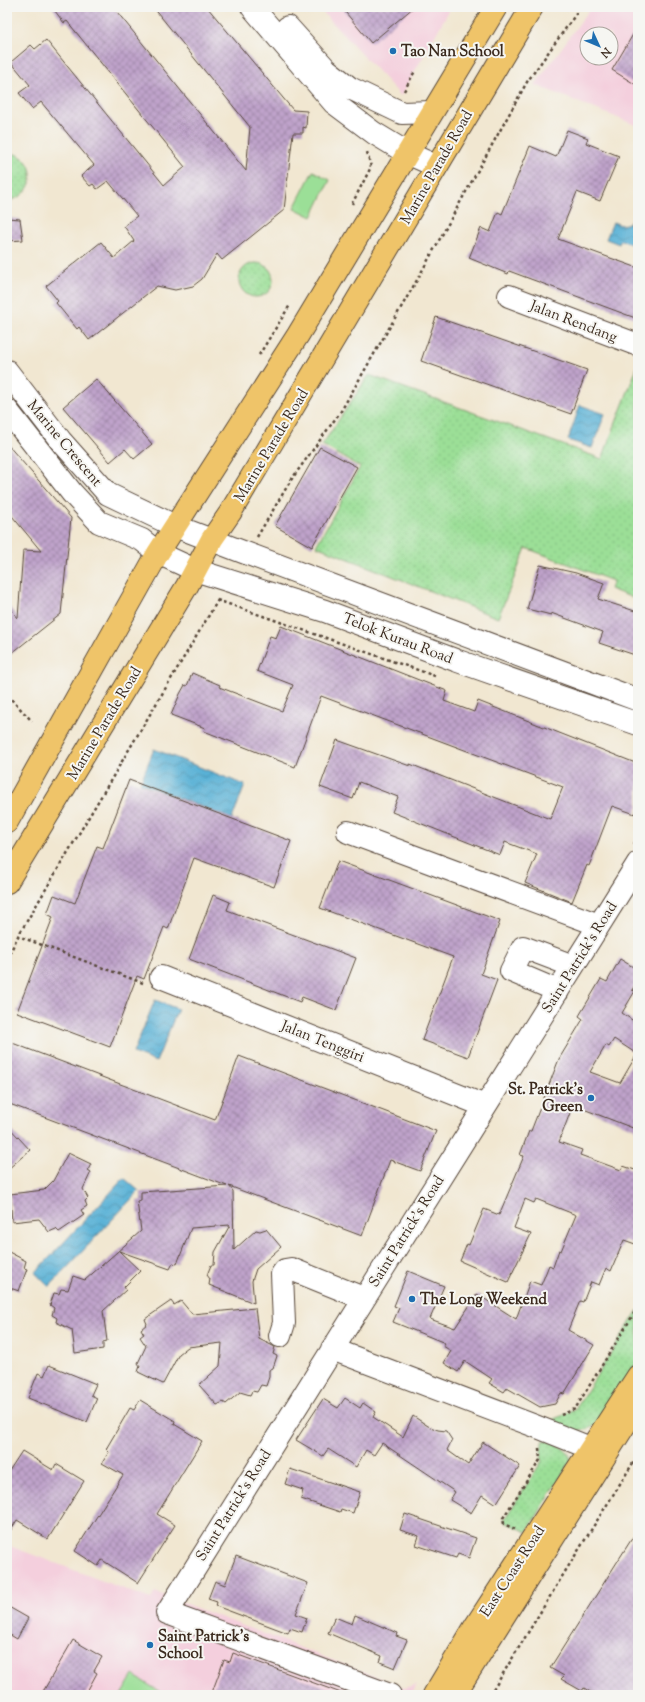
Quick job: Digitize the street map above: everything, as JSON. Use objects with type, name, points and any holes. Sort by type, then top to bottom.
[{"type":"main road","name":"Marine Parade Road","points":[[7,822],[158,553],[298,335],[496,7]]},
{"type":"main road","name":"Marine Parade Road","points":[[7,882],[195,570],[212,539],[230,513],[532,7]]},
{"type":"main road","name":"East Coast Road","points":[[454,1695],[598,1451],[638,1376]]},
{"type":"main road","name":"East Coast Road","points":[[434,1695],[476,1626],[598,1451],[638,1404]]},
{"type":"street","points":[[252,7],[334,103],[374,133],[407,153],[436,166]]},
{"type":"street","points":[[271,7],[326,69],[350,88],[402,113],[432,112]]},
{"type":"street","name":"Jalan Rendang","points":[[509,296],[638,345]]},
{"type":"street","name":"Marine Crescent","points":[[7,371],[61,441],[108,494],[175,526]]},
{"type":"street","name":"Marine Crescent","points":[[7,410],[72,493],[99,522],[142,540],[158,553]]},
{"type":"street","name":"Telok Kurau Road","points":[[175,526],[638,700]]},
{"type":"street","name":"Telok Kurau Road","points":[[158,553],[195,570],[325,611],[455,660],[638,724]]},
{"type":"street","points":[[348,832],[599,925]]},
{"type":"street","name":"Saint Patrick's Road","points":[[390,1695],[171,1606],[638,863]]},
{"type":"street","points":[[558,991],[512,971],[523,947],[573,966]]},
{"type":"street","name":"Jalan Tenggiri","points":[[161,977],[485,1106]]},
{"type":"street","points":[[280,1336],[284,1323],[282,1274],[285,1270],[291,1269],[364,1298]]},
{"type":"street","points":[[332,1349],[598,1451]]},
{"type":"path","points":[[246,553],[265,526],[291,480],[341,411],[417,280],[528,82],[581,7]]},
{"type":"path","points":[[348,211],[371,167],[367,152]]},
{"type":"path","points":[[255,362],[292,302]]},
{"type":"path","points":[[7,959],[18,936],[217,599],[443,678]]},
{"type":"path","points":[[7,696],[32,721]]},
{"type":"path","points":[[18,936],[159,988],[161,977]]},
{"type":"path","points":[[519,1532],[504,1524],[503,1518],[540,1460],[538,1439],[543,1429],[549,1419],[575,1409],[638,1307]]},
{"type":"path","points":[[490,1695],[638,1455]]},
{"type":"shaded area","name":"Tao Nan School","points":[[318,7],[451,7],[401,96]]},
{"type":"shaded area","points":[[591,7],[638,7],[638,126],[535,85]]},
{"type":"shaded area","name":"Saint Patrick's School","points":[[7,1545],[151,1599],[155,1592],[405,1688],[417,1684],[410,1695],[7,1695]]},
{"type":"green space","points":[[7,153],[17,155],[24,160],[29,166],[31,174],[30,183],[26,191],[19,197],[8,201]]},
{"type":"green space","points":[[313,171],[330,180],[312,217],[294,208]]},
{"type":"green space","points":[[253,263],[259,263],[268,268],[272,274],[272,286],[268,292],[259,297],[253,297],[244,292],[239,283],[239,277],[244,268]]},
{"type":"green space","points":[[638,365],[638,600],[610,589],[613,581],[526,548],[498,618],[316,546],[360,467],[322,445],[369,375],[602,459]]},
{"type":"green space","points":[[638,1310],[638,1361],[595,1426],[573,1432],[551,1424],[554,1419],[575,1410]]},
{"type":"green space","points":[[544,1440],[561,1446],[567,1452],[571,1460],[527,1532],[505,1522],[504,1520],[542,1461],[541,1448]]},
{"type":"green space","points":[[133,1675],[165,1695],[121,1695]]},
{"type":"water","points":[[638,217],[638,247],[621,240],[619,244],[606,239],[613,222],[621,225],[630,223],[632,219]]},
{"type":"water","points":[[580,405],[605,414],[592,448],[568,440]]},
{"type":"water","points":[[154,749],[245,785],[232,819],[140,783]]},
{"type":"water","points":[[155,1000],[178,1009],[156,1062],[133,1053]]},
{"type":"water","points":[[124,1178],[139,1191],[49,1287],[35,1273]]},
{"type":"building","points":[[52,7],[113,7],[246,171],[250,127],[153,7],[207,7],[293,110],[307,111],[306,128],[303,127],[303,133],[293,133],[284,210],[222,260],[217,254],[202,279],[193,286],[175,290],[157,286],[89,340],[79,327],[77,329],[56,303],[58,301],[46,286],[101,242],[114,258],[134,241],[124,226],[137,216],[108,181],[97,189],[93,184],[90,186],[81,176],[94,165],[41,102],[32,109],[19,93],[30,85],[11,62],[31,45],[35,49],[46,40],[164,185],[185,167],[67,21],[64,23]]},
{"type":"building","name":"Tao Nan School","points":[[341,7],[414,7],[371,43]]},
{"type":"building","points":[[638,26],[638,86],[612,70],[614,66],[619,66],[619,58]]},
{"type":"building","points":[[567,130],[588,138],[586,143],[619,156],[600,201],[577,192],[558,239],[638,268],[638,319],[509,271],[508,274],[469,258],[481,228],[490,232],[498,212],[502,214],[530,146],[556,157]]},
{"type":"building","points":[[7,218],[20,219],[23,240],[7,241]]},
{"type":"building","points":[[436,317],[587,370],[571,414],[421,361]]},
{"type":"building","points":[[96,379],[152,444],[134,459],[125,449],[110,462],[63,407]]},
{"type":"building","points":[[7,444],[71,518],[61,614],[7,657],[7,604],[18,618],[23,550],[41,551],[7,510]]},
{"type":"building","points":[[320,447],[357,467],[312,547],[275,526]]},
{"type":"building","points":[[540,565],[576,573],[604,583],[598,599],[638,612],[638,656],[599,643],[603,632],[551,613],[551,615],[527,609]]},
{"type":"building","points":[[281,626],[447,691],[444,701],[474,712],[478,701],[638,764],[638,806],[635,814],[612,806],[589,866],[587,865],[572,902],[525,883],[537,854],[505,842],[500,855],[392,812],[398,797],[359,782],[353,799],[320,787],[337,740],[410,766],[410,764],[550,819],[563,787],[321,696],[295,767],[204,731],[205,728],[171,715],[180,694],[185,685],[187,686],[192,673],[220,685],[219,687],[282,711],[293,685],[257,671],[270,636],[276,638]]},
{"type":"building","points":[[129,780],[291,841],[274,887],[194,858],[168,929],[164,927],[144,979],[137,976],[110,1047],[17,1012],[53,917],[47,914],[54,895],[75,903],[97,846],[103,848]]},
{"type":"building","points":[[338,861],[500,921],[481,974],[497,980],[468,1057],[422,1040],[453,957],[320,908]]},
{"type":"building","points":[[213,895],[230,902],[227,910],[356,958],[336,1010],[302,997],[300,1002],[189,959]]},
{"type":"building","points":[[620,959],[638,970],[638,980],[632,990],[635,991],[622,1013],[638,1024],[638,1130],[573,1105],[559,1142],[582,1150],[580,1155],[621,1170],[623,1166],[638,1171],[638,1245],[624,1240],[611,1271],[606,1268],[599,1285],[591,1282],[583,1302],[580,1301],[568,1330],[594,1345],[564,1394],[561,1393],[555,1404],[540,1407],[507,1388],[504,1392],[489,1383],[492,1379],[465,1361],[458,1372],[444,1363],[451,1351],[443,1346],[445,1343],[393,1322],[399,1308],[394,1306],[408,1271],[444,1286],[430,1319],[455,1328],[477,1294],[516,1319],[530,1281],[541,1285],[549,1265],[553,1267],[559,1250],[561,1251],[576,1215],[536,1199],[534,1203],[525,1199],[514,1228],[531,1234],[508,1282],[460,1261],[467,1244],[469,1245],[484,1209],[499,1215],[524,1156],[520,1155],[529,1131],[531,1131],[559,1059],[583,1019],[579,1016],[601,979],[607,982]],"holes":[[[614,1039],[637,1054],[620,1083],[590,1072],[606,1045],[609,1047]]]},
{"type":"building","points":[[7,1041],[215,1120],[239,1056],[436,1131],[420,1171],[390,1160],[362,1236],[229,1186],[233,1191],[234,1250],[256,1230],[260,1231],[266,1229],[281,1247],[256,1269],[252,1281],[254,1303],[209,1285],[210,1279],[207,1275],[211,1265],[214,1265],[215,1252],[230,1225],[191,1228],[177,1264],[173,1263],[170,1269],[119,1251],[140,1271],[124,1287],[126,1290],[103,1311],[107,1341],[103,1342],[103,1349],[75,1353],[72,1330],[56,1322],[57,1318],[52,1315],[54,1308],[50,1305],[54,1293],[59,1294],[61,1289],[68,1290],[73,1276],[85,1280],[141,1231],[137,1201],[141,1200],[141,1192],[227,1186],[7,1103]]},
{"type":"building","points":[[7,1125],[30,1150],[7,1170]]},
{"type":"building","points":[[68,1153],[91,1164],[88,1170],[91,1172],[83,1189],[88,1198],[85,1201],[87,1206],[81,1210],[84,1215],[59,1232],[56,1229],[49,1232],[39,1219],[12,1222],[10,1194],[44,1190],[53,1181]]},
{"type":"building","points":[[7,1251],[26,1261],[24,1268],[27,1269],[19,1291],[7,1287]]},
{"type":"building","points":[[171,1301],[174,1305],[181,1301],[192,1314],[255,1308],[259,1339],[275,1347],[273,1354],[277,1356],[273,1368],[269,1370],[269,1377],[266,1386],[261,1385],[257,1392],[252,1391],[250,1395],[240,1392],[226,1404],[223,1402],[217,1405],[199,1385],[220,1366],[222,1343],[188,1347],[179,1354],[163,1384],[138,1372],[140,1366],[138,1363],[146,1346],[140,1337],[144,1334],[141,1329],[147,1324],[145,1319]]},
{"type":"building","points":[[49,1365],[96,1384],[91,1395],[97,1398],[87,1422],[28,1398],[38,1373],[44,1376]]},
{"type":"building","points":[[345,1398],[360,1408],[363,1403],[376,1412],[373,1417],[403,1437],[413,1416],[428,1426],[446,1431],[452,1440],[447,1450],[468,1465],[483,1442],[520,1466],[496,1504],[482,1495],[471,1513],[450,1500],[455,1492],[382,1443],[374,1455],[366,1450],[356,1467],[328,1449],[323,1456],[296,1440],[323,1399],[338,1408]]},
{"type":"building","points":[[140,1400],[175,1421],[174,1424],[202,1441],[157,1514],[175,1525],[138,1583],[102,1560],[98,1566],[75,1551],[123,1475],[102,1463],[109,1452],[106,1449],[130,1408],[134,1410]]},
{"type":"building","points":[[22,1451],[53,1470],[56,1464],[84,1481],[48,1539],[17,1520],[7,1536],[7,1474]]},
{"type":"building","points":[[290,1469],[360,1492],[353,1513],[341,1509],[340,1512],[301,1499],[303,1490],[285,1484]]},
{"type":"building","points":[[405,1514],[476,1538],[469,1558],[458,1554],[456,1558],[416,1545],[419,1536],[400,1530]]},
{"type":"building","points":[[638,1529],[638,1695],[595,1695],[584,1688],[582,1691],[561,1679],[564,1676],[550,1668]]},
{"type":"building","points":[[236,1556],[308,1583],[296,1614],[307,1618],[302,1632],[290,1628],[288,1633],[216,1606],[217,1602],[208,1599],[215,1581],[225,1585]]},
{"type":"building","points":[[7,1606],[28,1618],[17,1639],[7,1633]]},
{"type":"building","points":[[355,1615],[397,1633],[396,1636],[407,1640],[395,1668],[380,1662],[382,1656],[328,1633],[335,1617],[352,1624]]},
{"type":"building","points":[[73,1640],[102,1657],[94,1671],[97,1673],[85,1695],[41,1695]]},
{"type":"building","points":[[233,1653],[341,1693],[340,1695],[211,1695],[224,1660],[230,1662]]},
{"type":"place","name":"Tao Nan School","points":[[393,51]]},
{"type":"place","name":"St. Patrick's Green","points":[[591,1098]]},
{"type":"place","name":"The Long Weekend","points":[[412,1299]]},
{"type":"place","name":"Saint Patrick's School","points":[[150,1645]]}]
